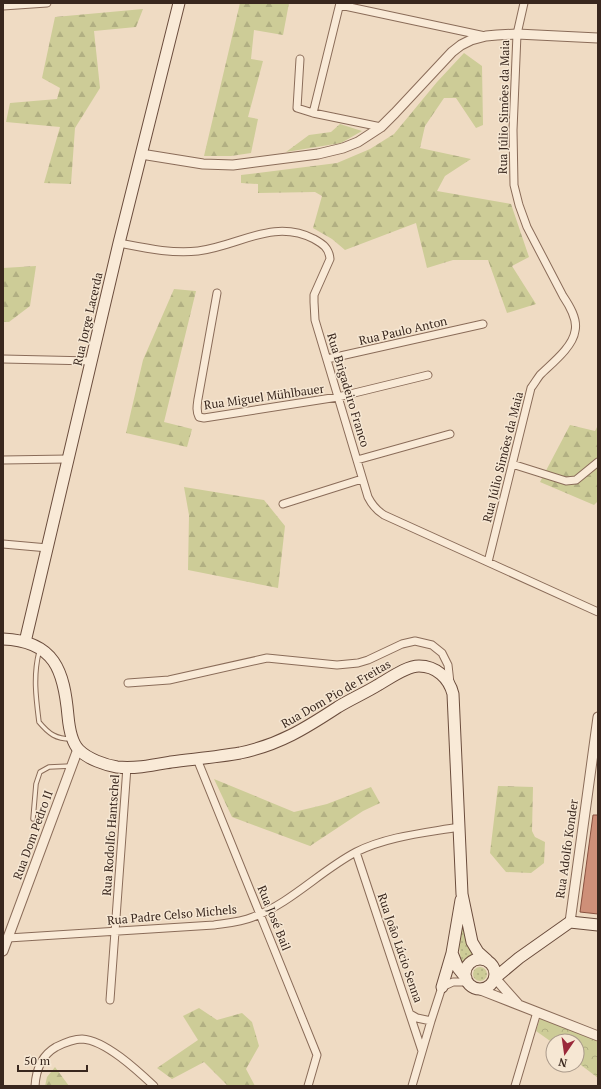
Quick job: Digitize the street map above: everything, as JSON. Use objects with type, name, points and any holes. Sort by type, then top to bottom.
[{"type":"main road","name":"Rua Jorge Lacerda","points":[[25,642],[119,243],[179,3]]},
{"type":"main road","name":"Rua Dom Pio de Freitas","points":[[3,639],[25,642],[40,648],[50,657],[59,670],[64,683],[72,739],[78,749],[94,760],[116,766],[127,767],[197,759],[254,750],[288,738],[320,720],[339,707],[412,667],[419,666],[429,668],[445,678],[451,685]]},
{"type":"main road","points":[[451,685],[454,707],[462,894],[472,942],[478,952],[494,968],[495,978]]},
{"type":"main road","points":[[442,987],[452,953],[462,894]]},
{"type":"main road","points":[[452,953],[458,968],[470,985],[478,989],[487,988],[495,978],[519,958],[570,922],[598,924]]},
{"type":"main road","points":[[467,980],[466,968],[472,961],[482,959],[489,962],[519,958]]},
{"type":"street","points":[[3,6],[47,3]]},
{"type":"street","name":"Rua Júlio Simões da Maia","points":[[488,562],[531,388],[539,376],[564,351],[576,331],[569,305],[528,228],[516,194],[513,176],[517,34],[524,3]]},
{"type":"street","points":[[313,113],[340,4],[486,36],[517,34],[598,38]]},
{"type":"street","points":[[141,154],[203,164],[248,164],[318,154],[358,142],[381,127],[452,52],[461,45],[486,36]]},
{"type":"street","points":[[300,60],[297,108],[313,113],[381,127]]},
{"type":"street","name":"Rua Brigadeiro Franco","points":[[119,243],[168,252],[192,252],[220,247],[264,233],[282,231],[298,233],[319,242],[327,249],[330,259],[326,271],[314,295],[314,312],[362,479],[371,503],[379,512],[598,612]]},
{"type":"street","name":"Rua Miguel Mühlbauer","points":[[217,293],[197,408],[197,414],[199,417],[204,418],[338,397]]},
{"type":"street","name":"Rua Paulo Anton","points":[[327,359],[484,324]]},
{"type":"street","points":[[3,358],[92,361]]},
{"type":"street","points":[[338,397],[428,375]]},
{"type":"street","points":[[357,460],[450,434]]},
{"type":"street","points":[[3,460],[68,459]]},
{"type":"street","points":[[512,464],[566,482],[576,480],[598,462]]},
{"type":"street","points":[[283,504],[362,479]]},
{"type":"street","points":[[3,544],[48,548]]},
{"type":"street","points":[[128,683],[169,680],[267,658],[337,665],[358,663],[375,657],[402,644],[415,641],[432,645],[442,653],[448,666],[451,685]]},
{"type":"street","name":"Rua Adolfo Konder","points":[[570,922],[598,717]]},
{"type":"street","name":"Rua Dom Pedro II","points":[[3,951],[78,749]]},
{"type":"street","name":"Rua José Bail","points":[[197,759],[317,1055],[308,1086]]},
{"type":"street","name":"Rua Rodolfo Hantschel","points":[[110,1000],[127,767]]},
{"type":"street","name":"Rua Padre Celso Michels","points":[[8,938],[228,923],[246,920],[275,907],[356,852],[396,838],[459,827]]},
{"type":"street","name":"Rua João Lúcio Senna","points":[[356,852],[422,1051]]},
{"type":"street","points":[[495,978],[518,1005]]},
{"type":"street","points":[[412,1086],[442,987],[453,982],[467,980]]},
{"type":"street","points":[[478,989],[598,1036]]},
{"type":"street","points":[[515,1086],[537,1012]]},
{"type":"street","points":[[410,1014],[421,1019],[431,1021]]},
{"type":"street","points":[[35,1086],[39,1066],[46,1055],[54,1048],[65,1042],[82,1039],[93,1042],[112,1052],[154,1086]]},
{"type":"lane","points":[[40,648],[36,662],[34,679],[39,722],[52,735],[61,739],[72,739]]},
{"type":"lane","points":[[33,819],[36,784],[40,772],[49,767],[72,766]]},
{"type":"green space","points":[[240,3],[289,3],[283,35],[254,30],[251,59],[263,61],[248,117],[258,119],[251,153],[231,156],[204,156]]},
{"type":"green space","points":[[143,9],[136,27],[94,31],[100,88],[75,128],[71,184],[44,183],[60,127],[6,122],[10,103],[57,99],[60,88],[42,78],[55,17]]},
{"type":"green space","points":[[464,53],[482,66],[483,125],[476,128],[456,98],[444,98],[425,126],[420,148],[471,159],[445,176],[437,191],[511,204],[529,257],[512,266],[536,304],[507,313],[488,260],[453,260],[427,268],[416,223],[345,250],[332,239],[313,228],[322,196],[315,192],[258,193],[258,184],[241,183],[241,175],[337,163],[370,149],[394,134],[437,82]]},
{"type":"green space","points":[[340,124],[362,131],[341,143],[286,152],[309,135],[331,132]]},
{"type":"green space","points":[[36,266],[30,306],[9,322],[3,322],[3,268]]},
{"type":"green space","points":[[174,289],[196,291],[164,422],[192,429],[187,447],[126,433],[143,360]]},
{"type":"green space","points":[[570,425],[595,431],[598,425],[598,501],[594,505],[540,482]]},
{"type":"green space","points":[[184,487],[264,500],[285,526],[278,588],[188,570],[189,515]]},
{"type":"green space","points":[[214,779],[294,812],[327,804],[371,787],[380,803],[363,811],[310,846],[232,817]]},
{"type":"green space","points":[[498,786],[533,787],[532,831],[535,837],[545,842],[544,863],[531,873],[506,872],[490,853]]},
{"type":"green space","points":[[464,916],[473,954],[461,962],[459,944]]},
{"type":"green space","points":[[477,967],[483,967],[487,971],[487,977],[483,981],[477,981],[473,977],[473,971]]},
{"type":"green space","points":[[199,1008],[217,1020],[242,1013],[252,1022],[259,1046],[246,1069],[255,1086],[228,1086],[204,1062],[172,1079],[157,1068],[198,1040],[183,1016]]},
{"type":"green space","points":[[540,1018],[578,1033],[545,1033],[545,1037],[536,1031]]},
{"type":"green space","points":[[585,1036],[598,1041],[598,1078],[585,1068]]},
{"type":"green space","points":[[55,1067],[69,1086],[45,1086],[47,1077]]},
{"type":"building","points":[[593,815],[598,815],[598,914],[580,912]]}]
